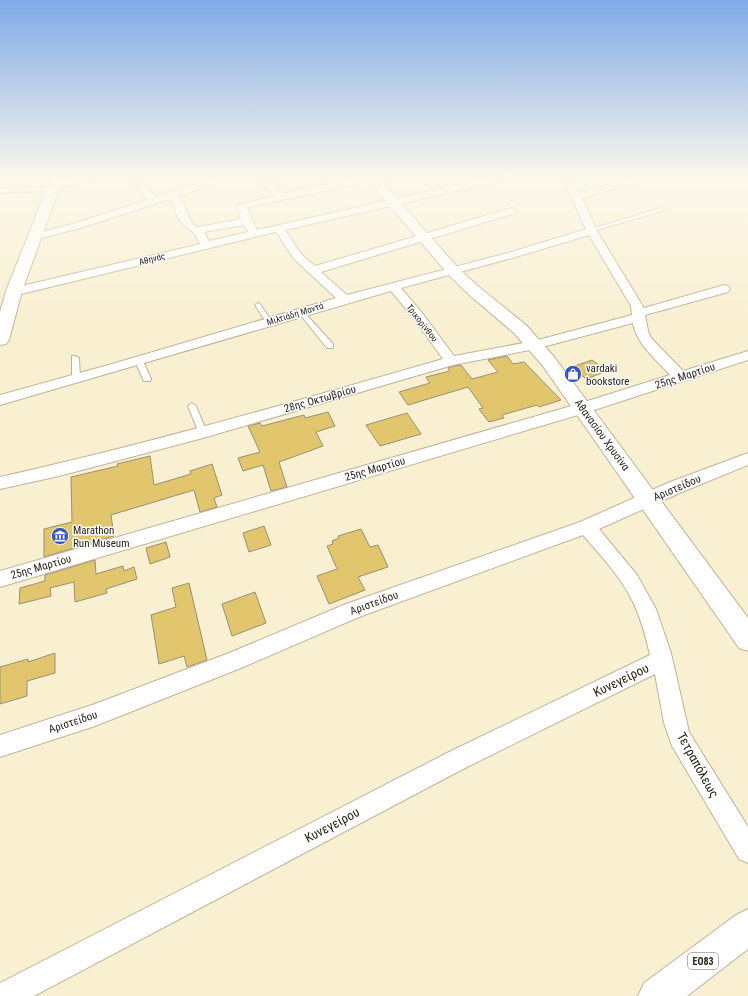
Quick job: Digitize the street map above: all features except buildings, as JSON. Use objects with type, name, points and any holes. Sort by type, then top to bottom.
[{"type":"main road","points":[[0,340],[9,292],[38,224]]},
{"type":"main road","name":"Αθανασίου Χρυσίνα","points":[[413,224],[453,270],[480,296],[507,318],[534,345],[583,408],[748,639]]},
{"type":"main road","name":"ΕΟ83","points":[[657,996],[748,927]]},
{"type":"street","points":[[33,237],[81,224]]},
{"type":"street","points":[[188,224],[192,229],[197,230],[228,224]]},
{"type":"street","points":[[249,224],[254,234]]},
{"type":"street","name":"Αθηνάς","points":[[9,292],[293,224]]},
{"type":"street","points":[[312,271],[464,224]]},
{"type":"street","points":[[589,224],[637,306],[641,330],[645,340],[680,377]]},
{"type":"street","points":[[278,228],[298,258],[345,299]]},
{"type":"street","points":[[197,230],[206,245]]},
{"type":"street","name":"Μιλτιάδη Μαντά","points":[[0,400],[139,361],[345,299],[592,230]]},
{"type":"street","name":"Τρικορίνθου","points":[[393,286],[419,317],[451,361]]},
{"type":"street","name":"28ης Οκτωβρίου","points":[[0,483],[59,470],[203,433],[451,361],[534,345],[724,289]]},
{"type":"street","name":"25ης Μαρτίου","points":[[0,579],[583,408],[748,355]]},
{"type":"street","name":"Αριστείδου","points":[[0,746],[95,715],[234,661],[353,610],[586,527],[676,487],[748,459]]},
{"type":"street","name":"Τετραπόλεως","points":[[586,527],[606,549],[636,590],[652,627],[662,660],[680,738],[748,850]]},
{"type":"street","name":"Κυνεγείρου","points":[[4,996],[455,761],[662,660]]},
{"type":"lane","points":[[592,230],[611,224]]},
{"type":"lane","points":[[258,306],[268,322]]},
{"type":"lane","points":[[301,312],[330,346]]},
{"type":"lane","points":[[75,358],[76,379]]},
{"type":"lane","points":[[139,361],[147,379]]},
{"type":"lane","points":[[192,406],[203,433]]},
{"type":"place","name":"vardaki bookstore","points":[[573,374]]},
{"type":"place","name":"Marathon Run Museum","points":[[60,536]]}]
